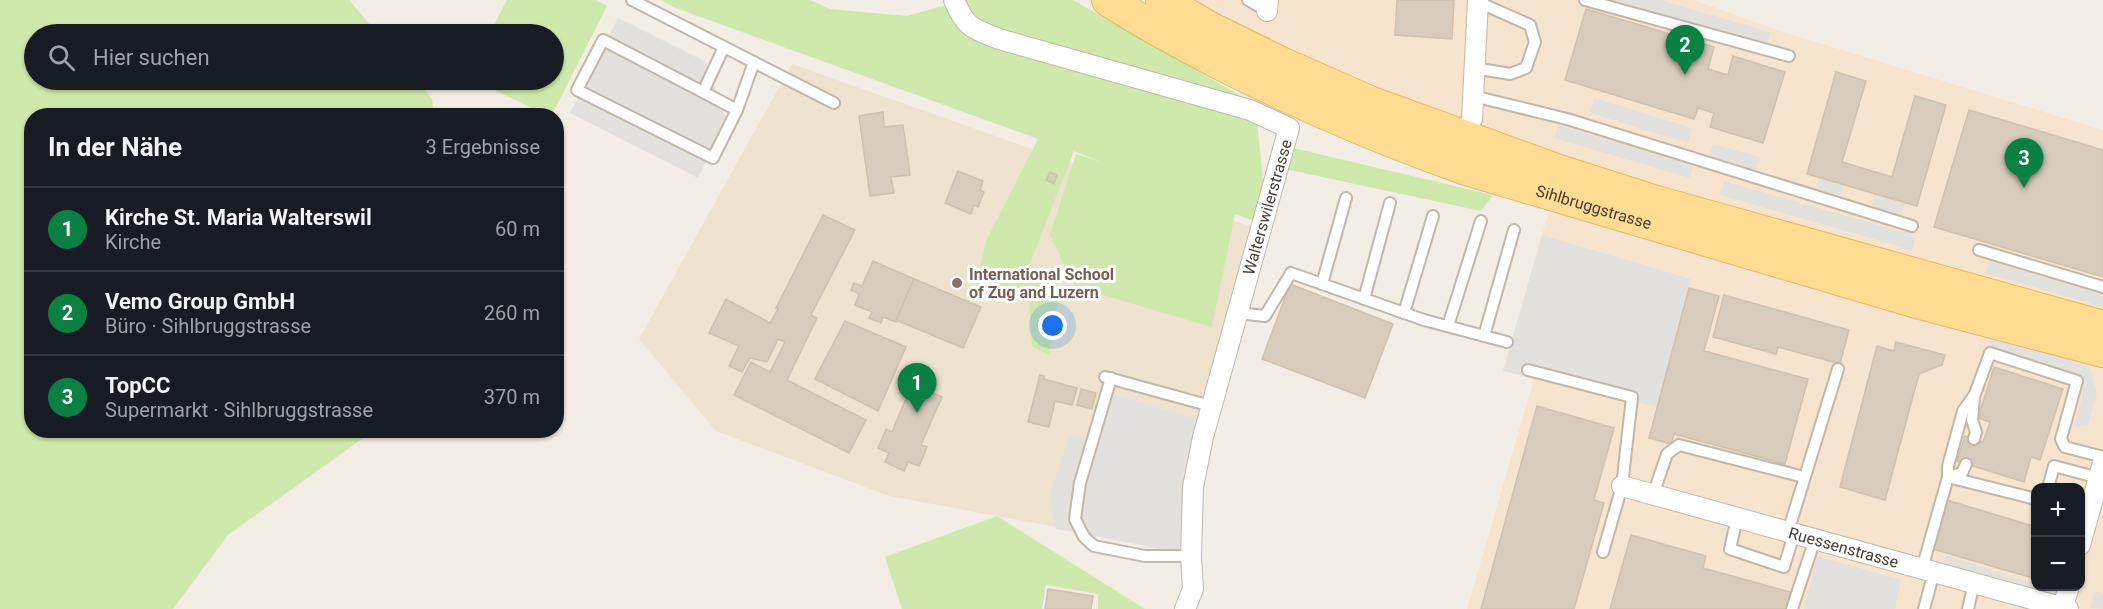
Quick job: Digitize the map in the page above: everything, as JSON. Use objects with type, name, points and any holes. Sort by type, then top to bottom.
[{"type":"main road","name":"Sihlbruggstrasse","points":[[1108,0],[1195,51],[1271,90],[1365,132],[1466,169],[1913,301],[2103,351]]},
{"type":"main road","name":"Sihlbruggstrasse","points":[[1161,0],[1210,28],[1283,64],[1372,103],[1559,171],[1653,201],[2103,327]]},
{"type":"street","name":"Walterswilerstrasse","points":[[954,0],[959,13],[971,28],[999,39],[1250,110],[1289,128],[1203,437],[1193,487],[1191,556],[1193,589],[1185,609]]},
{"type":"street","points":[[1472,119],[1478,1]]},
{"type":"street","points":[[2083,537],[2097,506],[2102,466]]},
{"type":"street","name":"Ruessenstrasse","points":[[1622,486],[2066,608],[2068,591]]},
{"type":"lane","points":[[632,0],[834,103]]},
{"type":"lane","points":[[1248,0],[1268,5]]},
{"type":"lane","points":[[1585,0],[1790,56]]},
{"type":"lane","points":[[1474,68],[1510,74],[1526,68],[1535,42],[1530,26],[1478,1]]},
{"type":"lane","points":[[737,110],[603,40],[577,90],[713,158],[737,110],[754,62]]},
{"type":"lane","points":[[704,92],[724,47]]},
{"type":"lane","points":[[1473,96],[1567,119],[1912,226]]},
{"type":"lane","points":[[1322,284],[1346,198]]},
{"type":"lane","points":[[1364,299],[1390,203]]},
{"type":"lane","points":[[1404,313],[1433,216]]},
{"type":"lane","points":[[1448,326],[1480,221]]},
{"type":"lane","points":[[1484,336],[1514,230]]},
{"type":"lane","points":[[1980,250],[2103,287]]},
{"type":"lane","points":[[1237,313],[1265,316],[1291,273],[1404,313],[1507,342]]},
{"type":"lane","points":[[1974,439],[1976,432],[1972,420],[1975,394],[1990,353],[2077,381],[2061,439],[2065,447],[2102,466]]},
{"type":"lane","points":[[1737,518],[1730,549],[1784,567],[1804,477],[1838,369]]},
{"type":"lane","points":[[1528,370],[1632,397],[1622,486],[1603,552]]},
{"type":"lane","points":[[1191,556],[1145,556],[1094,546],[1084,537],[1075,519],[1080,483],[1108,377],[1211,406]]},
{"type":"lane","points":[[1924,609],[1928,570],[1948,477],[1948,466],[1963,411],[1975,394]]},
{"type":"lane","points":[[1653,495],[1668,454],[1680,445],[1804,477]]},
{"type":"lane","points":[[1948,477],[1962,473],[1966,464]]},
{"type":"lane","points":[[2049,483],[2054,466],[2102,466]]},
{"type":"lane","points":[[1948,477],[2031,498]]},
{"type":"lane","points":[[1792,609],[1815,539]]},
{"type":"lane","points":[[1968,609],[1974,583]]},
{"type":"shaded area","points":[[1196,0],[1694,0],[1780,31],[2103,130],[2103,609],[1467,609],[1534,379],[1503,371],[1554,193],[1448,116],[1269,40]]},
{"type":"shaded area","points":[[1611,0],[1660,0],[1770,32],[1767,45]]},
{"type":"shaded area","points":[[618,18],[706,62],[727,121],[698,178],[570,113]]},
{"type":"shaded area","name":"International School of Zug and Luzern","points":[[792,64],[1255,228],[1186,551],[889,496],[716,431],[639,339]]},
{"type":"shaded area","points":[[1594,98],[1692,128],[1688,143],[1590,113]]},
{"type":"shaded area","points":[[1558,125],[1693,166],[1690,178],[1554,138]]},
{"type":"shaded area","points":[[1713,144],[1760,157],[1756,170],[1709,156]]},
{"type":"shaded area","points":[[1819,178],[1843,185],[1840,198],[1815,191]]},
{"type":"shaded area","points":[[1724,181],[1916,236],[1912,250],[1720,195]]},
{"type":"shaded area","points":[[1875,194],[1905,203],[1901,216],[1871,208]]},
{"type":"shaded area","points":[[1542,235],[1691,279],[1657,407],[1503,371]]},
{"type":"shaded area","points":[[1989,261],[2103,295],[2103,307],[1986,273]]},
{"type":"shaded area","points":[[1987,334],[2036,347],[2090,368],[2097,393],[2088,425],[2074,427],[2085,386],[2077,375],[1993,350]]},
{"type":"shaded area","points":[[1100,390],[1198,420],[1178,552],[1056,529],[1049,496],[1070,435],[1086,439]]},
{"type":"shaded area","points":[[1946,555],[2031,583],[2031,591],[2036,591],[2035,593],[1943,564]]},
{"type":"shaded area","points":[[1817,556],[1901,580],[1895,609],[1804,609]]},
{"type":"shaded area","points":[[2095,591],[2103,593],[2103,609],[2090,608]]},
{"type":"green space","points":[[0,0],[349,0],[369,24],[24,24],[24,90],[424,90],[432,99],[433,108],[24,108],[24,438],[363,438],[228,535],[173,609],[0,609]]},
{"type":"green space","points":[[507,0],[596,0],[607,6],[556,108],[532,108],[495,90],[564,90],[564,24],[494,24]]},
{"type":"green space","points":[[661,0],[810,0],[830,9],[907,16],[964,0],[1073,0],[1255,104],[1268,226],[1235,214],[1212,327],[1075,287],[1050,235],[1076,154],[1101,162],[1074,151],[1029,266],[1059,286],[1049,355],[1032,346],[1029,300],[975,289],[986,241],[1038,139],[673,7]]},
{"type":"green space","points":[[1293,148],[1493,195],[1481,211],[1285,169]]},
{"type":"green space","points":[[997,516],[1145,609],[1098,609],[1098,594],[1046,585],[1042,609],[902,609],[885,557]]},
{"type":"building","points":[[1397,0],[1454,0],[1452,39],[1395,35]]},
{"type":"building","points":[[1586,9],[1714,47],[1708,69],[1728,75],[1733,56],[1785,72],[1763,143],[1710,127],[1714,113],[1698,108],[1694,119],[1565,80]]},
{"type":"building","points":[[1836,72],[1866,81],[1842,162],[1892,177],[1915,96],[1946,105],[1917,206],[1807,174]]},
{"type":"building","points":[[1969,110],[2103,150],[2103,277],[1934,227]]},
{"type":"building","points":[[883,112],[884,127],[903,125],[910,175],[891,177],[894,193],[870,196],[859,116]]},
{"type":"building","points":[[958,171],[983,181],[980,190],[984,192],[978,207],[974,205],[971,214],[945,203]]},
{"type":"building","points":[[1050,172],[1057,175],[1054,184],[1046,180]]},
{"type":"building","points":[[823,215],[855,230],[811,315],[817,318],[787,380],[866,420],[849,453],[734,395],[751,362],[770,372],[785,342],[778,339],[767,362],[750,358],[742,372],[729,366],[739,346],[709,333],[726,299],[770,323]]},
{"type":"building","points":[[873,261],[914,279],[896,322],[883,317],[881,323],[869,318],[872,312],[855,305],[859,294],[851,290],[854,283],[862,286]]},
{"type":"building","name":"International School of Zug and Luzern","points":[[914,279],[981,307],[963,348],[896,320]]},
{"type":"building","points":[[1290,284],[1393,324],[1365,398],[1262,359]]},
{"type":"building","points":[[1689,288],[1719,296],[1704,351],[1808,379],[1785,464],[1674,434],[1671,444],[1649,438]]},
{"type":"building","points":[[1724,295],[1849,330],[1840,364],[1778,347],[1776,354],[1713,337]]},
{"type":"building","points":[[845,321],[906,347],[878,411],[815,379]]},
{"type":"building","points":[[1896,342],[1945,355],[1942,365],[1919,374],[1885,500],[1840,487],[1877,346],[1894,351]]},
{"type":"building","points":[[1994,367],[2063,389],[2040,460],[2031,457],[2024,482],[1957,461],[1965,436],[1983,442],[1990,422],[1978,418]]},
{"type":"building","points":[[1040,375],[1044,376],[1044,379],[1077,388],[1072,405],[1055,401],[1049,427],[1028,422]]},
{"type":"building","points":[[912,384],[942,397],[921,445],[927,447],[919,466],[908,462],[904,471],[885,462],[889,453],[878,448],[886,429],[892,432]]},
{"type":"building","points":[[1081,389],[1096,393],[1092,409],[1077,405]]},
{"type":"building","points":[[1537,406],[1614,428],[1594,500],[1604,503],[1574,609],[1481,609]]},
{"type":"building","points":[[1947,500],[2031,525],[2031,578],[1933,549]]},
{"type":"building","points":[[1631,535],[1706,556],[1703,568],[1790,592],[1786,609],[1610,609]]},
{"type":"building","points":[[1048,589],[1093,596],[1091,609],[1045,609]]},
{"type":"place","name":"Vemo Group GmbH","points":[[1685,75]]},
{"type":"place","name":"TopCC","points":[[2024,188]]},
{"type":"place","name":"International School of Zug and Luzern","points":[[957,283]]},
{"type":"place","name":"Kirche St. Maria Walterswil","points":[[917,413]]}]
